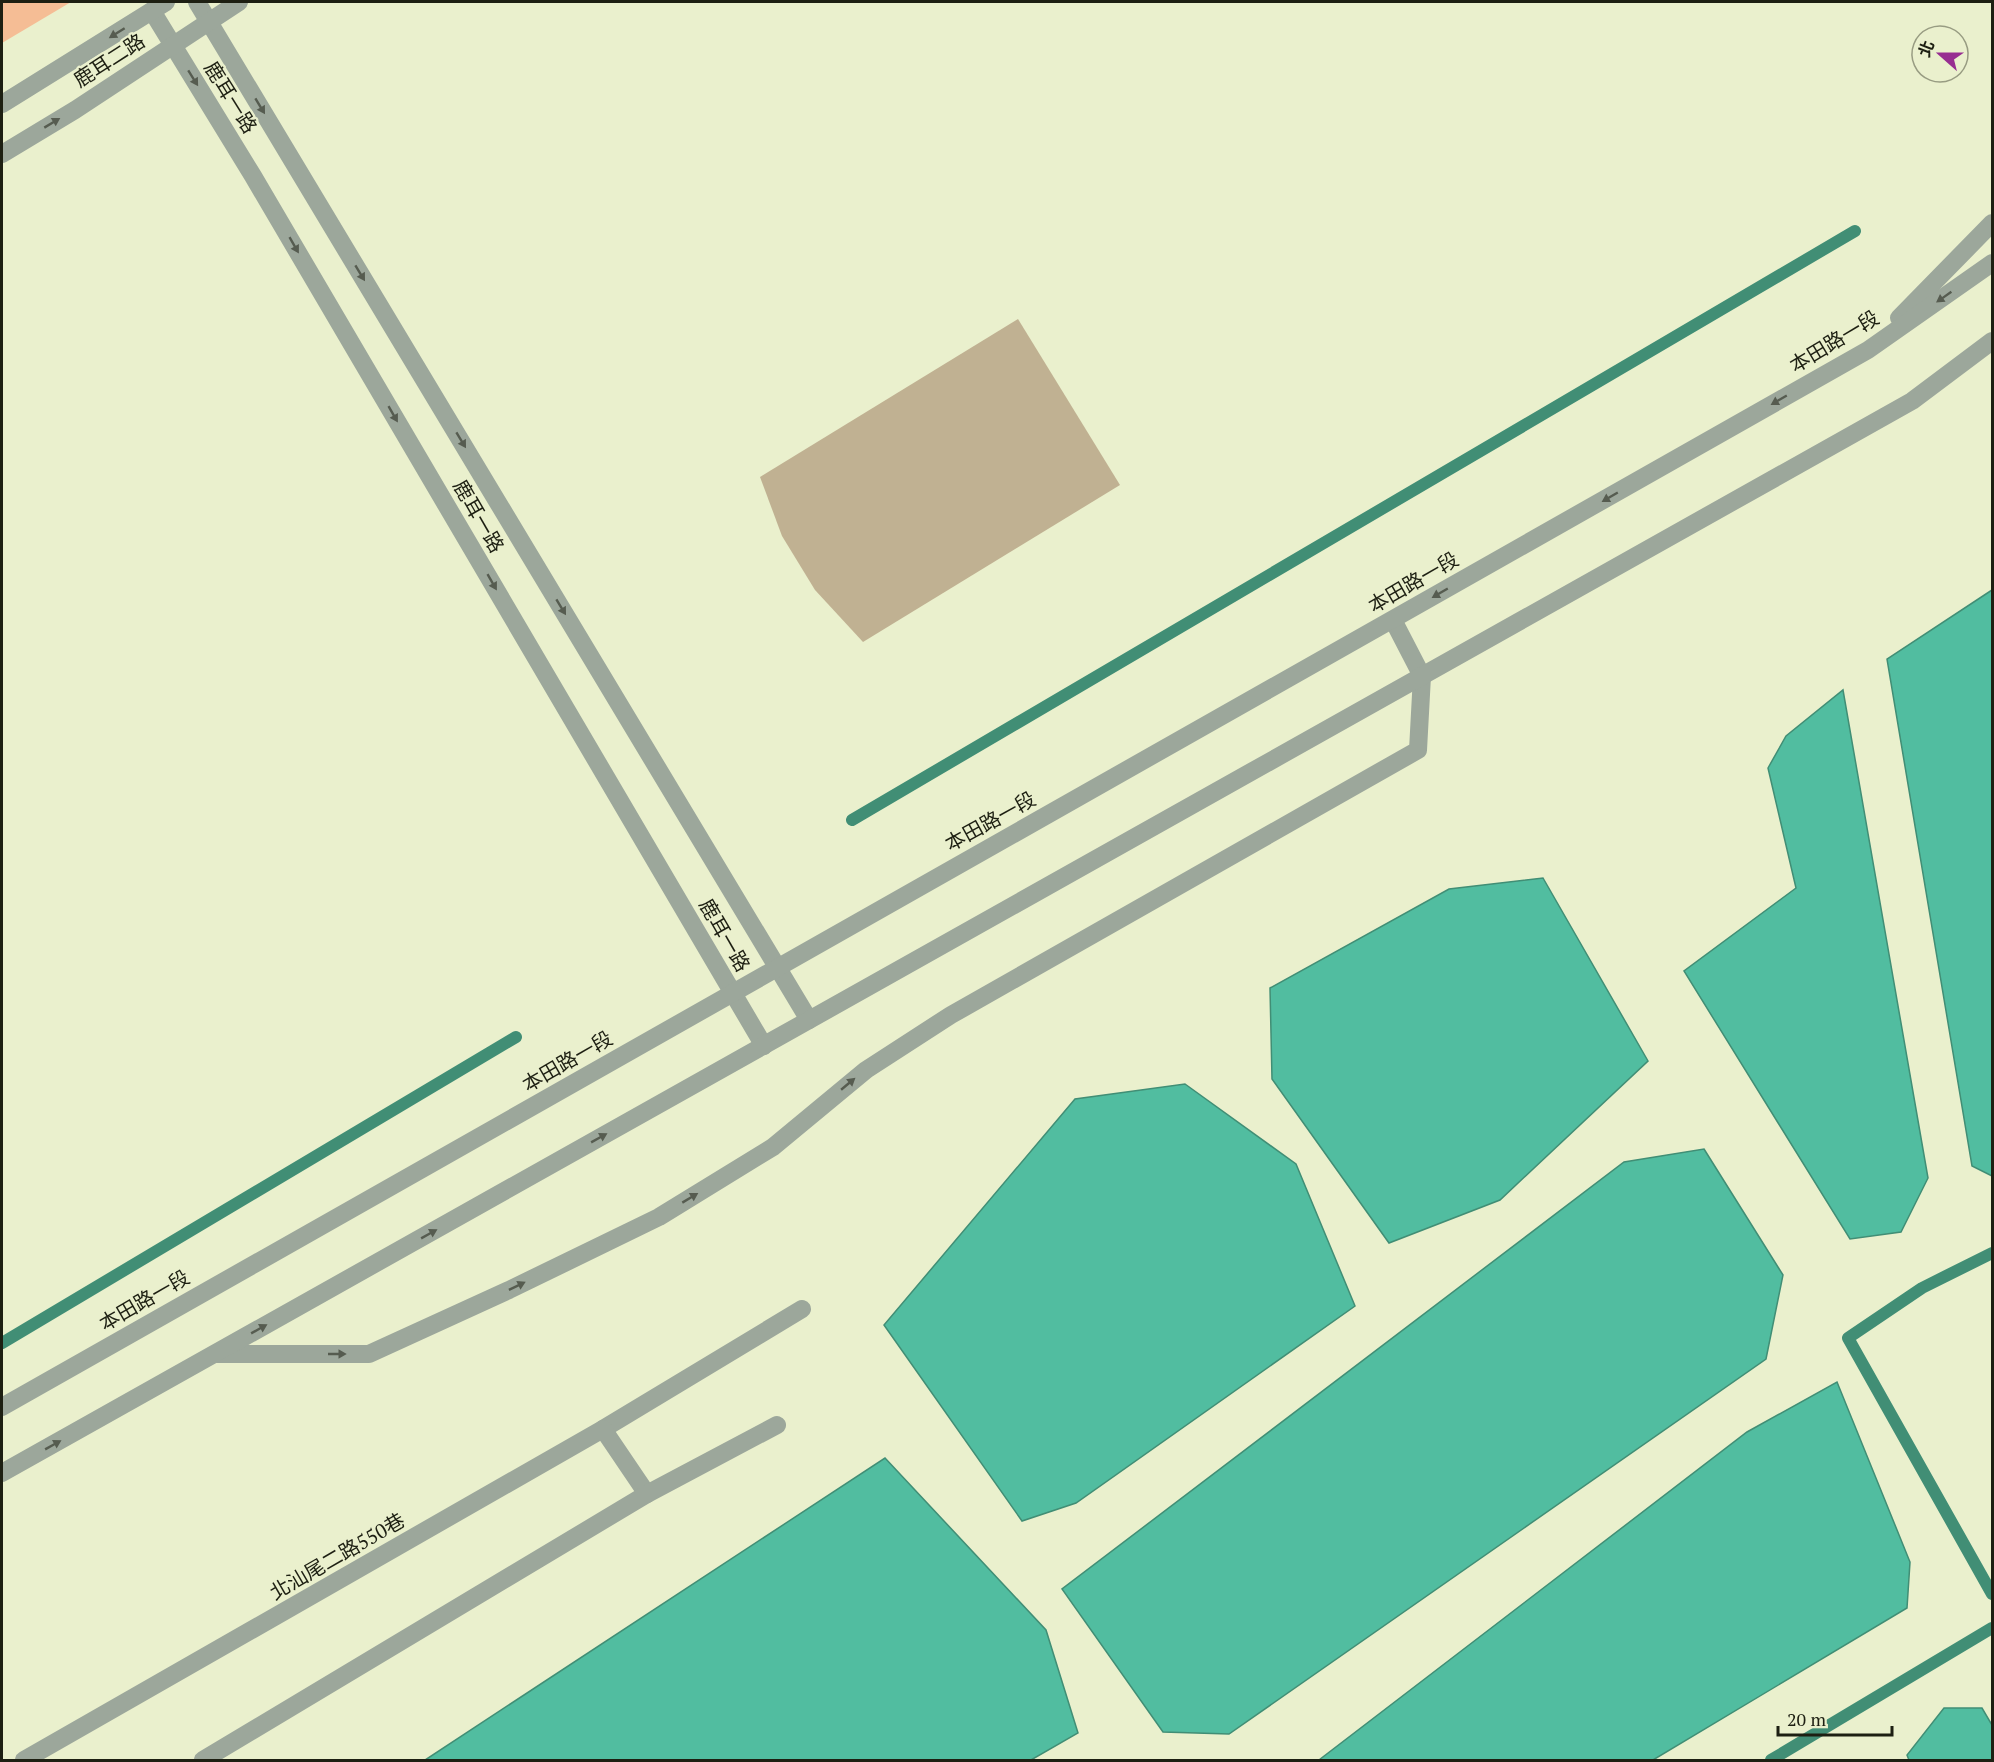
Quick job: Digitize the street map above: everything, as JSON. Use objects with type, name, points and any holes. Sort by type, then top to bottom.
[{"type":"street","name":"鹿耳一路","points":[[197,2],[809,1020]]},
{"type":"street","name":"鹿耳二路","points":[[2,154],[75,110],[239,2]]},
{"type":"street","name":"鹿耳一路","points":[[159,6],[173,45],[253,176],[764,1046]]},
{"type":"street","name":"鹿耳二路","points":[[2,104],[159,6]]},
{"type":"street","points":[[1868,350],[1992,223]]},
{"type":"street","name":"本田路一段","points":[[2,1407],[1868,350],[1992,263]]},
{"type":"street","points":[[1912,401],[1992,341]]},
{"type":"street","points":[[2,1473],[1992,357]]},
{"type":"street","points":[[215,1354],[369,1354],[509,1290],[659,1217],[773,1147],[866,1070],[951,1015],[1418,750],[1422,676],[1393,620]]},
{"type":"street","name":"北汕尾二路550巷","points":[[24,1761],[603,1429],[802,1309]]},
{"type":"street","points":[[203,1761],[647,1494],[777,1425]]},
{"type":"street","points":[[603,1429],[647,1494]]},
{"type":"shaded area","points":[[2,2],[71,2],[2,43]]},
{"type":"water","points":[[1992,590],[1992,1176],[1972,1166],[1887,659]]},
{"type":"water","points":[[1843,690],[1928,1178],[1901,1232],[1850,1239],[1684,971],[1796,888],[1768,768],[1786,736]]},
{"type":"water","points":[[1543,878],[1648,1061],[1500,1200],[1389,1243],[1272,1079],[1270,988],[1449,889]]},
{"type":"water","points":[[1185,1084],[1296,1164],[1355,1306],[1076,1503],[1022,1521],[884,1325],[1075,1099]]},
{"type":"water","points":[[1704,1149],[1783,1275],[1766,1359],[1229,1734],[1163,1732],[1062,1589],[1624,1162]]},
{"type":"water","points":[[1837,1382],[1910,1562],[1907,1608],[1653,1760],[1319,1760],[1747,1432]]},
{"type":"water","points":[[885,1458],[1046,1630],[1078,1733],[1031,1760],[425,1760]]},
{"type":"water","points":[[1944,1708],[1982,1708],[1992,1725],[1992,1760],[1909,1760],[1907,1755]]},
{"type":"building","points":[[1018,319],[1120,485],[863,642],[815,590],[782,536],[760,477]]},
{"type":"waterway","points":[[852,820],[1855,231]]},
{"type":"waterway","points":[[2,1343],[516,1037]]},
{"type":"waterway","points":[[1992,1253],[1922,1288],[1848,1338],[1992,1594]]},
{"type":"waterway","points":[[1771,1760],[1992,1628]]}]
